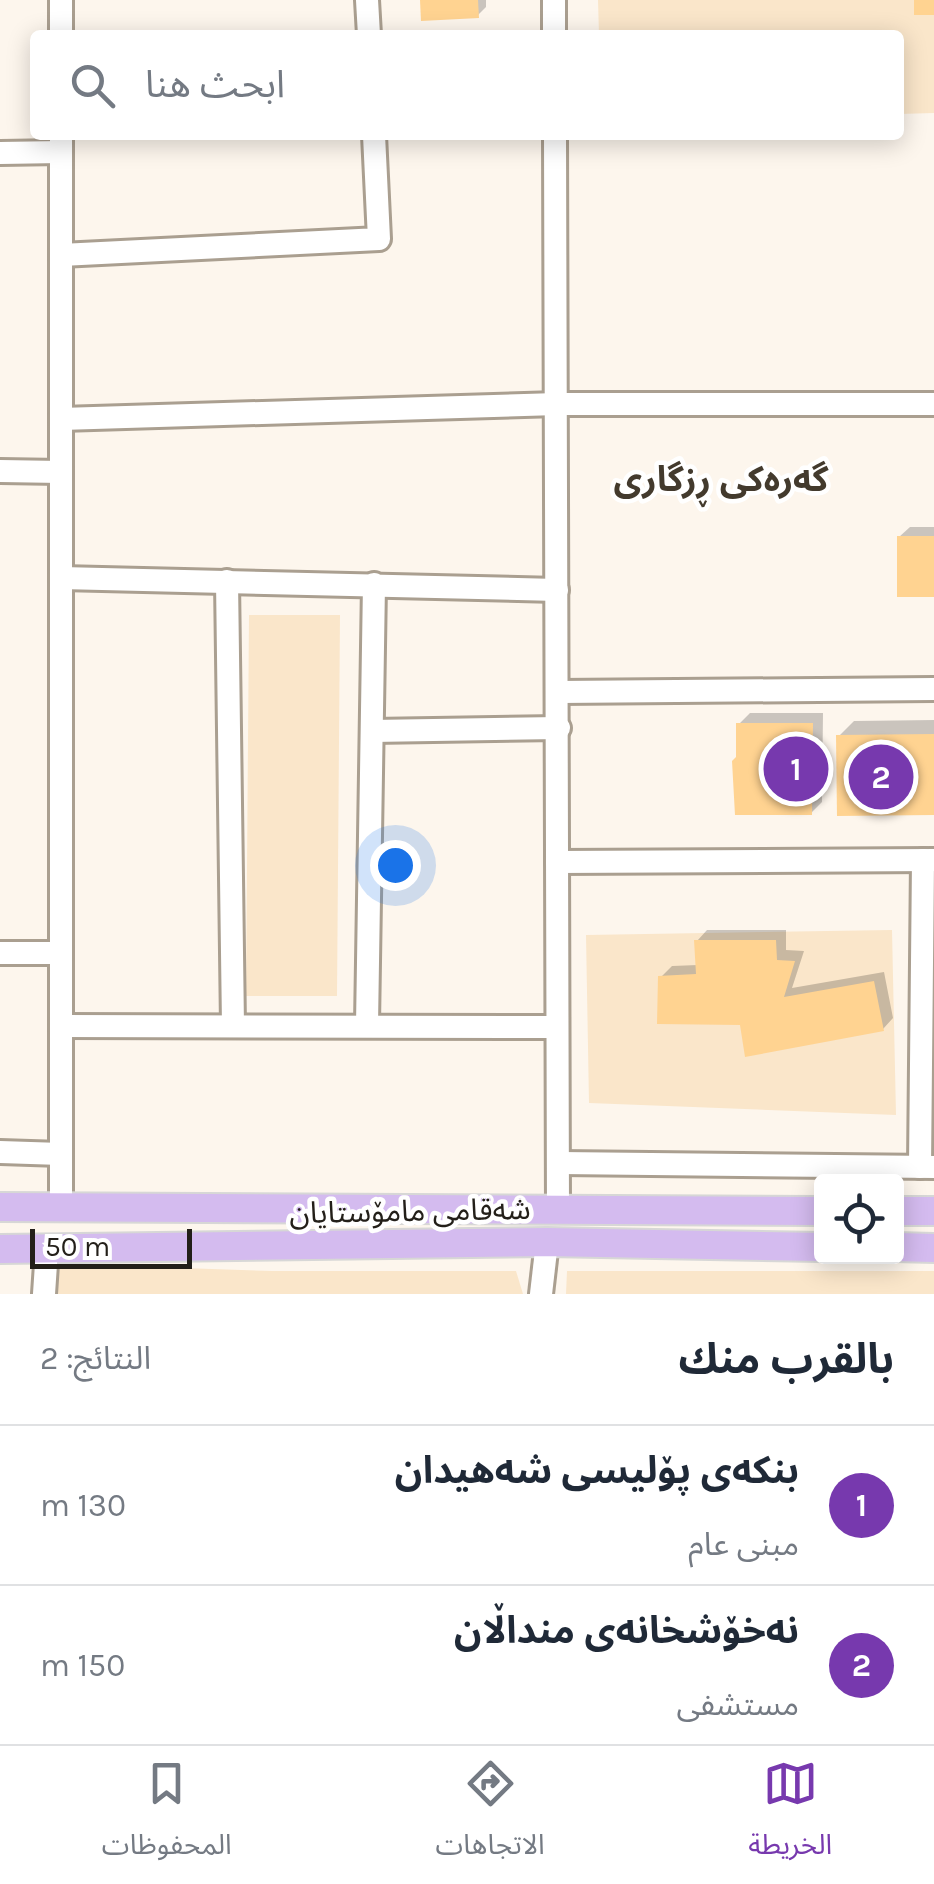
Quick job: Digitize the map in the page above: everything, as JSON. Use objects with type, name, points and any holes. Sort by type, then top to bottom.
[{"type":"main road","name":"شەقامی مامۆستایان","points":[[0,1208],[814,1211]]},
{"type":"main road","points":[[904,1210],[934,1211]]},
{"type":"main road","points":[[785,1211],[794,1224],[786,1247]]},
{"type":"main road","name":"شەقامی مامۆستایان","points":[[0,1248],[547,1242],[814,1247]]},
{"type":"main road","points":[[904,1248],[934,1248]]},
{"type":"street","points":[[61,0],[61,30]]},
{"type":"street","points":[[368,0],[369,30]]},
{"type":"street","points":[[554,0],[554,30]]},
{"type":"street","points":[[61,255],[379,238],[374,140]]},
{"type":"street","points":[[555,140],[558,1209]]},
{"type":"street","points":[[0,153],[61,144],[61,1208]]},
{"type":"street","points":[[61,419],[557,404],[934,404]]},
{"type":"street","points":[[0,472],[61,472]]},
{"type":"street","points":[[61,578],[557,590]]},
{"type":"street","points":[[227,581],[233,1026]]},
{"type":"street","points":[[367,1025],[374,584]]},
{"type":"street","points":[[559,692],[934,689]]},
{"type":"street","points":[[372,732],[559,728]]},
{"type":"street","points":[[558,862],[928,860],[927,1167],[560,1164]]},
{"type":"street","points":[[0,954],[61,952]]},
{"type":"street","points":[[61,1026],[556,1027]]},
{"type":"street","points":[[0,1152],[61,1154]]},
{"type":"street","points":[[541,1294],[547,1242]]},
{"type":"street","points":[[44,1294],[47,1249]]},
{"type":"shaded area","points":[[598,0],[934,0],[934,113],[904,114],[904,30],[599,30]]},
{"type":"shaded area","points":[[249,615],[340,615],[337,996],[246,996]]},
{"type":"shaded area","points":[[892,930],[896,1115],[589,1103],[586,935]]},
{"type":"shaded area","points":[[64,1264],[272,1271],[516,1271],[523,1294],[55,1294],[57,1270]]},
{"type":"shaded area","points":[[567,1271],[934,1271],[934,1294],[566,1294]]},
{"type":"building","points":[[420,0],[478,0],[479,18],[421,21]]},
{"type":"building","points":[[914,0],[934,0],[934,15],[914,15]]},
{"type":"building","points":[[897,536],[934,536],[934,597],[897,597]]},
{"type":"building","points":[[736,723],[813,723],[812,815],[735,815],[732,761],[736,757]],"holes":[[[763,754],[778,754],[778,787],[764,787]]]},
{"type":"building","points":[[934,734],[934,815],[837,816],[836,735]]},
{"type":"building","points":[[694,940],[776,940],[777,960],[795,961],[784,997],[874,981],[884,1031],[745,1057],[740,1025],[657,1024],[658,976],[696,974]]},
{"type":"place","name":"بنکەی پۆلیسی شەهیدان","points":[[796,769]]},
{"type":"place","name":"نەخۆشخانەی منداڵان","points":[[881,777]]},
{"type":"district","name":"گەرەکی ڕزگاری","points":[[721,479]]}]
